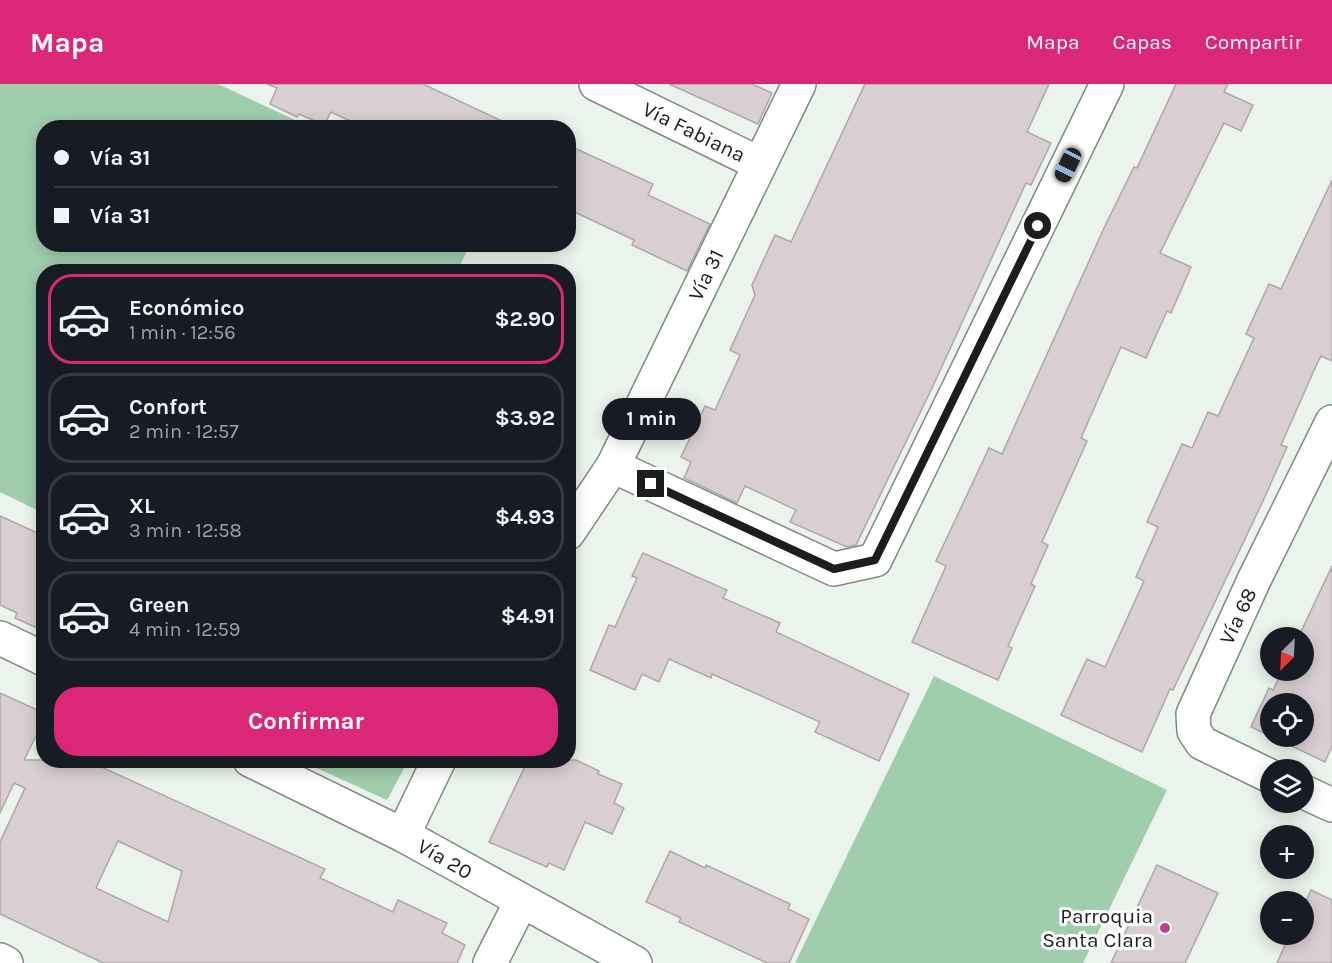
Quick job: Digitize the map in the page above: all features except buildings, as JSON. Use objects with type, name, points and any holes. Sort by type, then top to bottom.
[{"type":"street","name":"Vía Fabiana","points":[[596,84],[760,164]]},
{"type":"street","name":"Vía 31","points":[[576,521],[613,466],[799,84]]},
{"type":"street","points":[[613,466],[834,569],[875,560],[1107,84]]},
{"type":"street","name":"Vía 68","points":[[1260,771],[1202,743],[1194,731],[1193,714],[1254,580],[1332,422]]},
{"type":"street","points":[[0,638],[36,655]]},
{"type":"street","name":"Vía 20","points":[[266,768],[403,835],[520,902],[635,963]]},
{"type":"street","points":[[403,835],[435,768]]},
{"type":"street","points":[[1314,797],[1332,805]]},
{"type":"street","points":[[490,963],[520,902]]},
{"type":"street","points":[[0,960],[6,963]]},
{"type":"green space","points":[[0,84],[218,84],[295,120],[36,120],[36,252],[466,252],[460,264],[36,264],[36,510],[0,492]]},
{"type":"green space","points":[[934,676],[1167,790],[1083,963],[795,963]]},
{"type":"green space","points":[[316,768],[404,768],[387,800]]},
{"type":"place","name":"Parroquia Santa Clara","points":[[1165,928]]},
{"type":"route","points":[[651,484],[834,569],[875,560],[1038,226]]}]
